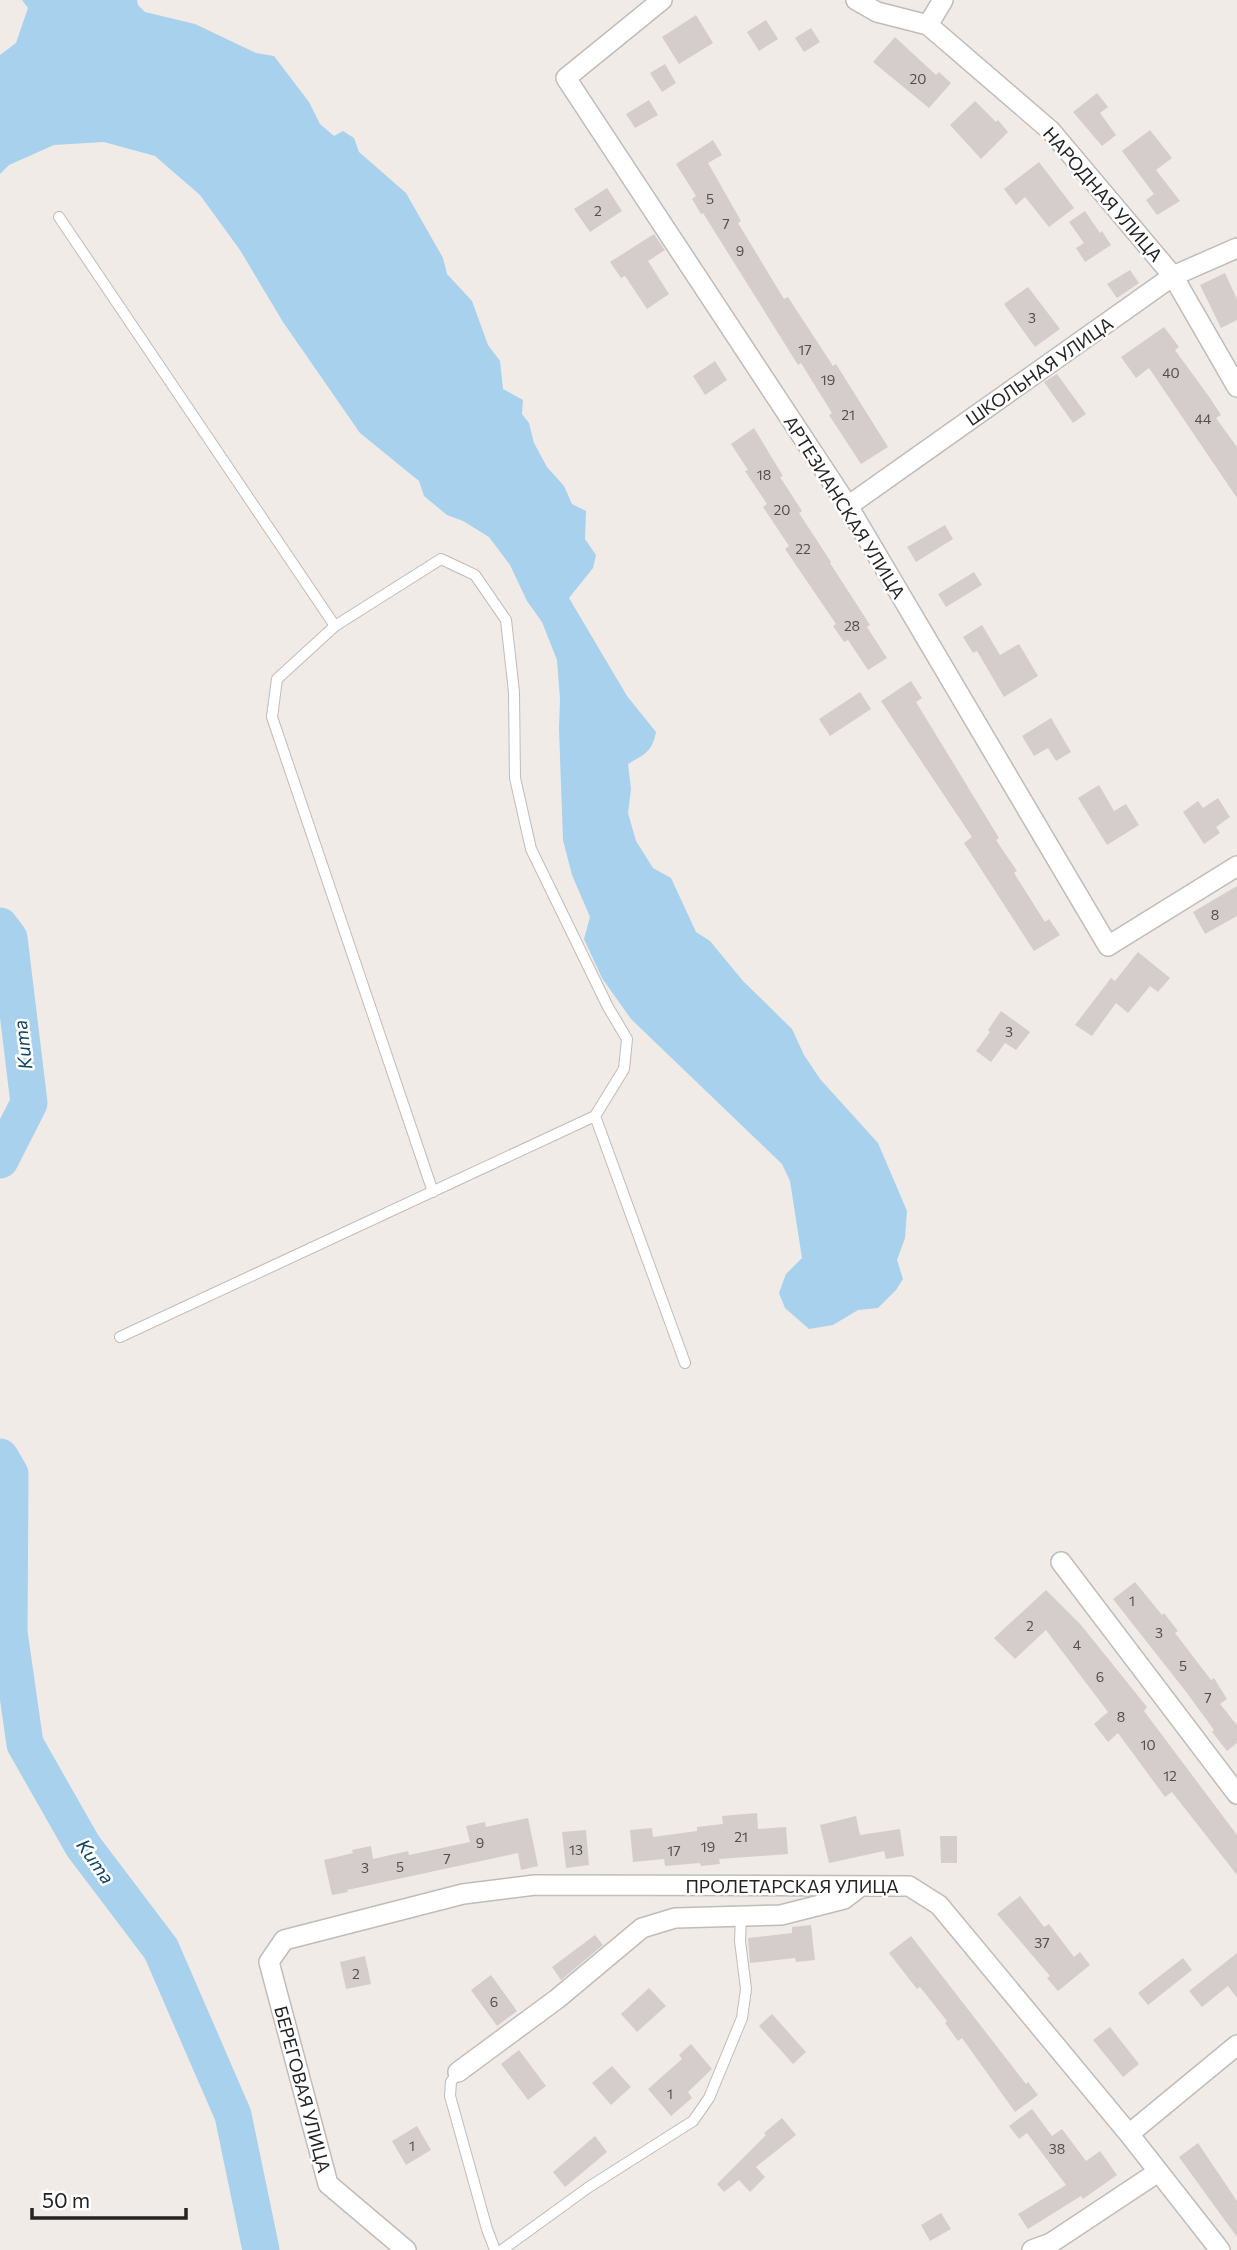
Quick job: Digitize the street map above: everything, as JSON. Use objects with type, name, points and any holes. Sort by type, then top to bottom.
[{"type":"street","name":"АРТЕЗИАНСКАЯ УЛИЦА","points":[[662,0],[566,78],[848,506],[1108,946],[1237,866]]},
{"type":"street","name":"НАРОДНАЯ УЛИЦА","points":[[856,0],[877,12],[928,25],[1051,131],[1173,275],[1237,387]]},
{"type":"street","points":[[928,25],[943,0]]},
{"type":"street","name":"ШКОЛЬНАЯ УЛИЦА","points":[[848,506],[1173,275],[1237,248]]},
{"type":"street","points":[[1061,1562],[1237,1794]]},
{"type":"street","name":"ПРОЛЕТАРСКАЯ УЛИЦА","points":[[284,1940],[463,1894],[535,1885],[909,1886],[939,1905],[1129,2134],[1220,2250]]},
{"type":"street","points":[[458,2071],[557,1999],[642,1928],[675,1918],[781,1915],[844,1899],[861,1886]]},
{"type":"street","name":"БЕРЕГОВАЯ УЛИЦА","points":[[284,1940],[269,1962],[328,2183],[407,2250]]},
{"type":"street","points":[[1129,2134],[1237,2045]]},
{"type":"street","points":[[1032,2250],[1051,2243],[1158,2172]]},
{"type":"lane","points":[[59,217],[335,626]]},
{"type":"lane","points":[[120,1337],[433,1192],[595,1116],[624,1069],[627,1040],[531,849],[515,778],[514,692],[506,620],[475,575],[441,559],[335,626],[277,679],[272,716],[433,1192]]},
{"type":"lane","points":[[595,1116],[685,1363]]},
{"type":"lane","points":[[502,2250],[589,2187],[693,2121],[709,2098],[742,2018],[746,1989],[740,1941],[741,1916]]},
{"type":"lane","points":[[458,2071],[451,2082],[450,2096],[495,2250]]},
{"type":"water","points":[[22,0],[137,0],[145,12],[195,24],[256,53],[274,56],[309,102],[320,124],[334,136],[343,131],[354,138],[359,152],[406,193],[443,258],[447,274],[472,301],[488,345],[500,361],[503,389],[523,400],[522,414],[529,423],[534,443],[547,467],[564,486],[572,504],[586,511],[585,539],[596,555],[593,568],[569,598],[627,696],[656,732],[647,752],[628,764],[631,789],[628,813],[636,841],[653,868],[671,878],[696,932],[710,941],[743,981],[792,1029],[804,1055],[820,1079],[878,1143],[907,1211],[905,1238],[897,1260],[903,1279],[878,1308],[858,1310],[833,1325],[809,1329],[785,1308],[779,1293],[786,1274],[802,1258],[790,1181],[782,1164],[631,1019],[602,978],[584,939],[590,917],[572,875],[563,840],[557,660],[542,622],[527,601],[510,565],[489,537],[463,521],[447,515],[424,496],[419,481],[360,433],[283,322],[240,250],[200,195],[155,156],[104,142],[54,145],[9,165],[0,174],[0,55],[16,43],[28,8]]},
{"type":"building","points":[[696,15],[713,43],[679,64],[662,37]]},
{"type":"building","points":[[766,20],[778,39],[759,51],[747,32]]},
{"type":"building","points":[[811,28],[820,42],[804,52],[795,38]]},
{"type":"building","points":[[895,37],[936,75],[939,72],[951,83],[929,108],[873,62]]},
{"type":"building","points":[[665,64],[676,83],[662,92],[650,73]]},
{"type":"building","points":[[1097,93],[1108,107],[1100,113],[1116,135],[1102,146],[1073,112]]},
{"type":"building","points":[[649,100],[658,115],[635,128],[626,114]]},
{"type":"building","points":[[975,101],[1008,132],[981,159],[950,125]]},
{"type":"building","points":[[1150,130],[1172,158],[1156,170],[1180,201],[1157,215],[1146,200],[1154,194],[1122,151]]},
{"type":"building","points":[[713,140],[722,155],[708,163],[741,221],[738,223],[784,299],[788,297],[833,366],[836,364],[888,447],[861,464],[829,415],[832,413],[801,363],[798,365],[703,213],[701,214],[692,199],[696,196],[676,164]]},
{"type":"building","points":[[1039,162],[1074,208],[1049,227],[1025,197],[1016,205],[1004,189]]},
{"type":"building","points":[[607,188],[622,211],[590,232],[574,209]]},
{"type":"building","points":[[1085,211],[1111,245],[1085,262],[1076,248],[1084,243],[1069,222]]},
{"type":"building","points":[[654,234],[665,250],[648,261],[669,294],[647,309],[625,276],[621,278],[610,262]]},
{"type":"building","points":[[1130,270],[1139,283],[1117,298],[1107,284]]},
{"type":"building","points":[[1225,273],[1237,299],[1237,320],[1221,328],[1200,285]]},
{"type":"building","points":[[1028,287],[1060,329],[1035,347],[1004,304]]},
{"type":"building","points":[[1164,327],[1179,347],[1175,350],[1221,415],[1216,418],[1237,447],[1237,498],[1149,368],[1136,378],[1121,357]]},
{"type":"building","points":[[715,361],[727,380],[705,395],[693,376]]},
{"type":"building","points":[[1057,374],[1086,414],[1073,423],[1044,382]]},
{"type":"building","points":[[754,428],[802,511],[799,513],[870,625],[867,627],[887,658],[868,670],[848,640],[844,642],[833,626],[836,624],[785,549],[789,546],[763,507],[767,504],[731,444]]},
{"type":"building","points":[[945,525],[953,539],[916,562],[907,547]]},
{"type":"building","points":[[974,572],[982,585],[946,607],[938,594]]},
{"type":"building","points":[[982,625],[1000,655],[1019,644],[1038,676],[1004,697],[977,651],[973,653],[963,637]]},
{"type":"building","points":[[911,681],[922,698],[916,702],[999,838],[996,840],[1017,871],[1014,873],[1045,922],[1049,919],[1060,935],[1034,951],[964,843],[972,837],[881,701]]},
{"type":"building","points":[[860,692],[871,709],[830,736],[819,719]]},
{"type":"building","points":[[1051,718],[1071,752],[1056,761],[1048,748],[1034,756],[1022,736]]},
{"type":"building","points":[[1099,785],[1114,811],[1126,804],[1139,825],[1107,845],[1078,798]]},
{"type":"building","points":[[1218,798],[1230,817],[1216,827],[1220,833],[1204,844],[1183,812],[1198,801],[1203,808]]},
{"type":"building","points":[[1237,886],[1237,916],[1205,934],[1193,912]]},
{"type":"building","points":[[1138,952],[1170,978],[1158,992],[1150,986],[1128,1013],[1116,1003],[1092,1036],[1075,1025],[1111,978],[1115,981]]},
{"type":"building","points":[[1001,1011],[1030,1032],[1016,1050],[1005,1043],[991,1062],[976,1051]]},
{"type":"building","points":[[1135,1582],[1162,1615],[1164,1613],[1178,1631],[1175,1633],[1211,1680],[1214,1678],[1227,1699],[1220,1704],[1237,1725],[1237,1743],[1227,1751],[1187,1693],[1113,1599]]},
{"type":"building","points":[[1046,1590],[1081,1625],[1147,1707],[1144,1711],[1237,1835],[1237,1875],[1172,1792],[1165,1797],[1118,1733],[1108,1742],[1094,1724],[1108,1712],[1046,1630],[1015,1659],[994,1638]]},
{"type":"building","points":[[757,1813],[758,1829],[786,1827],[788,1854],[719,1859],[720,1864],[701,1866],[700,1863],[665,1866],[664,1859],[633,1862],[630,1830],[652,1828],[653,1837],[697,1831],[697,1827],[723,1824],[722,1816]]},
{"type":"building","points":[[856,1816],[860,1835],[900,1829],[904,1856],[886,1859],[884,1851],[829,1863],[820,1825]]},
{"type":"building","points":[[528,1818],[538,1866],[521,1870],[518,1853],[332,1895],[324,1860],[371,1846],[373,1859],[408,1851],[409,1855],[470,1842],[466,1826],[485,1822],[486,1827]]},
{"type":"building","points":[[586,1830],[589,1865],[566,1868],[562,1832]]},
{"type":"building","points":[[940,1836],[957,1836],[957,1863],[941,1863]]},
{"type":"building","points":[[1020,1896],[1044,1927],[1049,1924],[1074,1957],[1080,1952],[1090,1965],[1058,1991],[1047,1978],[1050,1976],[997,1914]]},
{"type":"building","points":[[811,1925],[815,1960],[796,1962],[795,1958],[750,1963],[748,1938],[792,1933],[792,1927]]},
{"type":"building","points":[[595,1935],[603,1945],[561,1980],[552,1967]]},
{"type":"building","points":[[911,1936],[1026,2084],[1028,2082],[1038,2095],[1015,2112],[962,2038],[958,2041],[945,2023],[947,2021],[889,1953]]},
{"type":"building","points":[[1237,1953],[1237,1998],[1228,1986],[1202,2007],[1189,1991]]},
{"type":"building","points":[[365,1956],[371,1984],[346,1989],[340,1962]]},
{"type":"building","points":[[1183,1958],[1192,1970],[1148,2005],[1138,1993]]},
{"type":"building","points":[[491,1975],[517,2011],[497,2026],[471,1990]]},
{"type":"building","points":[[649,1988],[666,2006],[637,2032],[621,2014]]},
{"type":"building","points":[[772,2014],[806,2052],[793,2064],[759,2026]]},
{"type":"building","points":[[1110,2027],[1139,2064],[1123,2077],[1093,2040]]},
{"type":"building","points":[[691,2044],[712,2069],[688,2092],[692,2098],[671,2116],[648,2089],[682,2059],[679,2055]]},
{"type":"building","points":[[519,2050],[546,2086],[528,2100],[501,2064]]},
{"type":"building","points":[[612,2066],[631,2087],[611,2105],[592,2083]]},
{"type":"building","points":[[1032,2109],[1052,2136],[1062,2129],[1086,2161],[1100,2151],[1117,2175],[1083,2199],[1081,2196],[1028,2229],[1018,2214],[1066,2185],[1027,2133],[1019,2139],[1009,2126]]},
{"type":"building","points":[[782,2118],[796,2135],[756,2167],[765,2177],[750,2192],[739,2180],[724,2192],[717,2184],[766,2135],[764,2133]]},
{"type":"building","points":[[417,2126],[431,2150],[406,2165],[392,2141]]},
{"type":"building","points":[[595,2136],[607,2152],[565,2187],[553,2172]]},
{"type":"building","points":[[1198,2143],[1237,2201],[1237,2237],[1179,2157]]},
{"type":"building","points":[[941,2213],[951,2229],[930,2241],[921,2225]]},
{"type":"waterway","name":"Kuma","points":[[0,926],[9,938],[29,1103],[0,1160]]},
{"type":"waterway","name":"Kuma","points":[[0,1457],[10,1474],[9,1632],[25,1744],[83,1846],[161,1949],[233,2115],[261,2250]]}]
